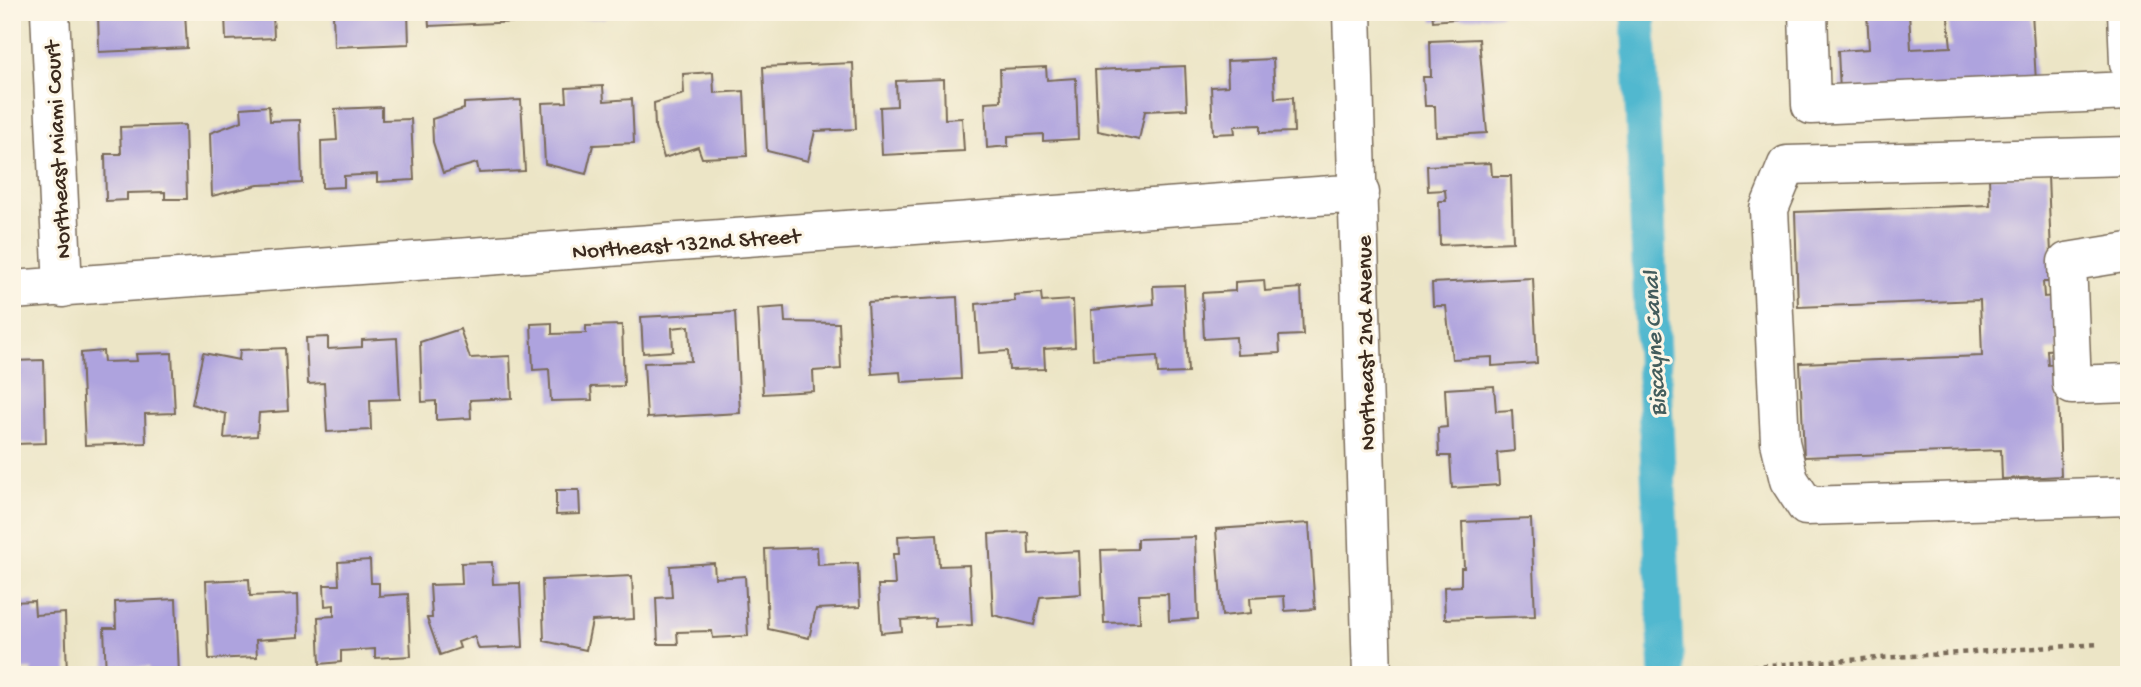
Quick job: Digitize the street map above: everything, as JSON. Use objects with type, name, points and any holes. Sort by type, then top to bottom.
[{"type":"street","name":"Northeast Miami Court","points":[[50,12],[63,288]]},
{"type":"street","name":"Northeast 2nd Avenue","points":[[1352,12],[1360,193],[1372,675]]},
{"type":"street","points":[[1808,12],[1811,105],[2129,90]]},
{"type":"street","points":[[2127,12],[2129,63]]},
{"type":"street","points":[[2129,156],[1787,165],[1769,209],[1780,442],[1789,480],[1806,506],[2129,496]]},
{"type":"street","name":"Northeast 132nd Street","points":[[12,290],[1360,193]]},
{"type":"street","points":[[2129,251],[2067,262],[2072,385],[2129,383]]},
{"type":"path","points":[[1612,675],[1810,665],[2100,645]]},
{"type":"building","points":[[98,12],[185,12],[187,48],[99,52]]},
{"type":"building","points":[[209,12],[273,12],[274,38],[226,40],[225,14],[209,15]]},
{"type":"building","points":[[333,12],[408,12],[409,44],[334,47]]},
{"type":"building","points":[[428,12],[517,12],[517,22],[429,26]]},
{"type":"building","points":[[559,12],[607,12],[607,18],[559,20]]},
{"type":"building","points":[[1432,12],[1502,12],[1502,15],[1433,21]]},
{"type":"building","points":[[1867,12],[1909,12],[1911,49],[1951,47],[1948,18],[1952,12],[2032,12],[2036,82],[1840,92],[1838,51],[1869,49]]},
{"type":"building","points":[[1479,39],[1487,133],[1436,136],[1435,106],[1425,106],[1423,77],[1431,77],[1430,41]]},
{"type":"building","points":[[1273,59],[1275,98],[1293,97],[1294,132],[1260,133],[1260,125],[1234,126],[1235,133],[1213,134],[1211,87],[1228,86],[1227,61]]},
{"type":"building","points":[[853,63],[856,129],[815,131],[808,161],[767,151],[763,67]]},
{"type":"building","points":[[1185,66],[1187,109],[1145,111],[1139,140],[1098,131],[1095,70]]},
{"type":"building","points":[[1046,67],[1047,80],[1076,78],[1078,139],[1043,141],[1043,134],[1008,136],[1008,146],[987,148],[985,102],[1001,101],[1000,69]]},
{"type":"building","points":[[713,72],[714,93],[744,91],[747,156],[702,158],[698,147],[664,158],[655,127],[654,103],[684,94],[683,74]]},
{"type":"building","points":[[944,79],[945,119],[962,118],[964,151],[882,155],[880,107],[897,106],[896,81]]},
{"type":"building","points":[[603,86],[604,101],[632,99],[634,143],[593,145],[586,174],[545,164],[542,103],[567,102],[566,88]]},
{"type":"building","points":[[521,100],[525,171],[479,173],[477,163],[443,173],[433,142],[432,119],[464,109],[464,103]]},
{"type":"building","points":[[269,106],[270,121],[300,120],[302,183],[258,185],[212,196],[210,133],[242,121],[241,108]]},
{"type":"building","points":[[382,107],[382,120],[411,119],[414,180],[377,182],[377,174],[344,176],[344,187],[322,188],[321,141],[337,140],[335,109]]},
{"type":"building","points":[[185,125],[187,199],[165,199],[165,192],[127,193],[127,200],[106,201],[105,154],[121,154],[120,127]]},
{"type":"building","points":[[1491,163],[1492,176],[1511,176],[1513,242],[1440,245],[1439,201],[1446,201],[1445,190],[1428,191],[1427,166]]},
{"type":"building","points":[[2048,175],[2052,282],[2043,282],[2044,297],[2055,296],[2058,349],[2047,350],[2048,365],[2057,364],[2061,476],[2002,479],[2001,450],[1804,457],[1800,363],[1982,356],[1980,300],[1798,307],[1795,212],[1990,205],[1989,177]]},
{"type":"building","points":[[1533,278],[1537,363],[1492,366],[1492,357],[1452,359],[1446,306],[1433,306],[1432,283]]},
{"type":"building","points":[[1264,280],[1265,291],[1301,288],[1303,335],[1279,336],[1280,353],[1237,355],[1236,337],[1204,339],[1202,293],[1235,291],[1235,282]]},
{"type":"building","points":[[1184,285],[1188,373],[1158,374],[1157,356],[1093,360],[1091,310],[1154,304],[1153,286]]},
{"type":"building","points":[[1041,293],[1042,302],[1073,300],[1075,347],[1044,349],[1045,369],[1009,370],[1008,351],[979,353],[976,304],[1015,301],[1014,295]]},
{"type":"building","points":[[957,297],[961,379],[901,382],[900,372],[872,374],[868,302]]},
{"type":"building","points":[[784,307],[785,322],[839,323],[841,369],[813,371],[814,391],[763,394],[758,309]]},
{"type":"building","points":[[735,312],[740,413],[647,418],[644,363],[691,361],[689,326],[672,328],[673,351],[643,353],[641,317]]},
{"type":"building","points":[[552,323],[552,334],[586,333],[586,326],[622,325],[624,386],[591,387],[592,400],[551,401],[549,369],[533,370],[531,324]]},
{"type":"building","points":[[460,329],[470,358],[510,356],[512,398],[470,400],[471,418],[436,420],[436,401],[422,402],[420,342]]},
{"type":"building","points":[[328,337],[328,349],[362,347],[362,340],[397,338],[400,399],[370,400],[371,430],[327,432],[324,383],[308,384],[306,338]]},
{"type":"building","points":[[285,348],[288,411],[259,413],[257,436],[224,438],[226,414],[192,404],[203,353],[239,360],[240,350]]},
{"type":"building","points":[[103,351],[104,362],[137,361],[136,354],[172,353],[175,413],[145,414],[146,443],[85,445],[81,353]]},
{"type":"building","points":[[44,360],[46,443],[15,444],[12,361]]},
{"type":"building","points":[[1494,386],[1496,411],[1512,410],[1514,451],[1497,453],[1499,485],[1452,488],[1450,456],[1439,456],[1438,428],[1447,427],[1445,389]]},
{"type":"building","points":[[556,490],[579,490],[580,514],[556,515]]},
{"type":"building","points":[[1531,519],[1535,616],[1445,619],[1444,587],[1461,586],[1461,568],[1464,568],[1462,522]]},
{"type":"building","points":[[1309,523],[1315,609],[1285,611],[1284,596],[1250,598],[1251,613],[1222,616],[1216,529]]},
{"type":"building","points":[[1028,532],[1029,554],[1079,551],[1081,594],[1040,597],[1034,625],[993,615],[989,534]]},
{"type":"building","points":[[937,534],[939,566],[969,565],[972,625],[935,627],[935,618],[901,620],[902,631],[881,633],[878,585],[895,585],[893,554],[899,554],[898,536]]},
{"type":"building","points":[[1195,537],[1198,619],[1169,621],[1168,594],[1139,595],[1140,622],[1104,623],[1101,550],[1137,549],[1137,539]]},
{"type":"building","points":[[817,547],[818,565],[858,563],[860,607],[816,609],[809,638],[768,629],[765,549]]},
{"type":"building","points":[[370,560],[371,583],[379,583],[379,596],[408,594],[411,656],[375,658],[375,649],[341,651],[341,662],[320,664],[318,617],[334,616],[334,605],[325,606],[324,585],[339,585],[338,562]]},
{"type":"building","points":[[492,562],[493,584],[520,583],[523,647],[479,649],[474,636],[458,642],[460,648],[440,655],[427,618],[432,618],[430,585],[462,584],[461,563]]},
{"type":"building","points":[[714,563],[715,578],[745,576],[748,636],[713,638],[712,631],[677,632],[678,644],[658,644],[656,598],[672,597],[670,566]]},
{"type":"building","points":[[632,576],[634,619],[592,621],[586,650],[544,641],[542,580]]},
{"type":"building","points":[[249,579],[250,596],[298,594],[299,637],[256,640],[257,657],[209,659],[206,581]]},
{"type":"building","points":[[176,599],[179,675],[149,674],[149,667],[123,668],[123,675],[106,675],[104,628],[116,628],[115,602]]},
{"type":"building","points":[[34,601],[35,615],[65,613],[67,674],[32,675],[32,669],[12,670],[12,602]]},
{"type":"waterway","name":"Biscayne Canal","points":[[1638,12],[1667,675]]}]
